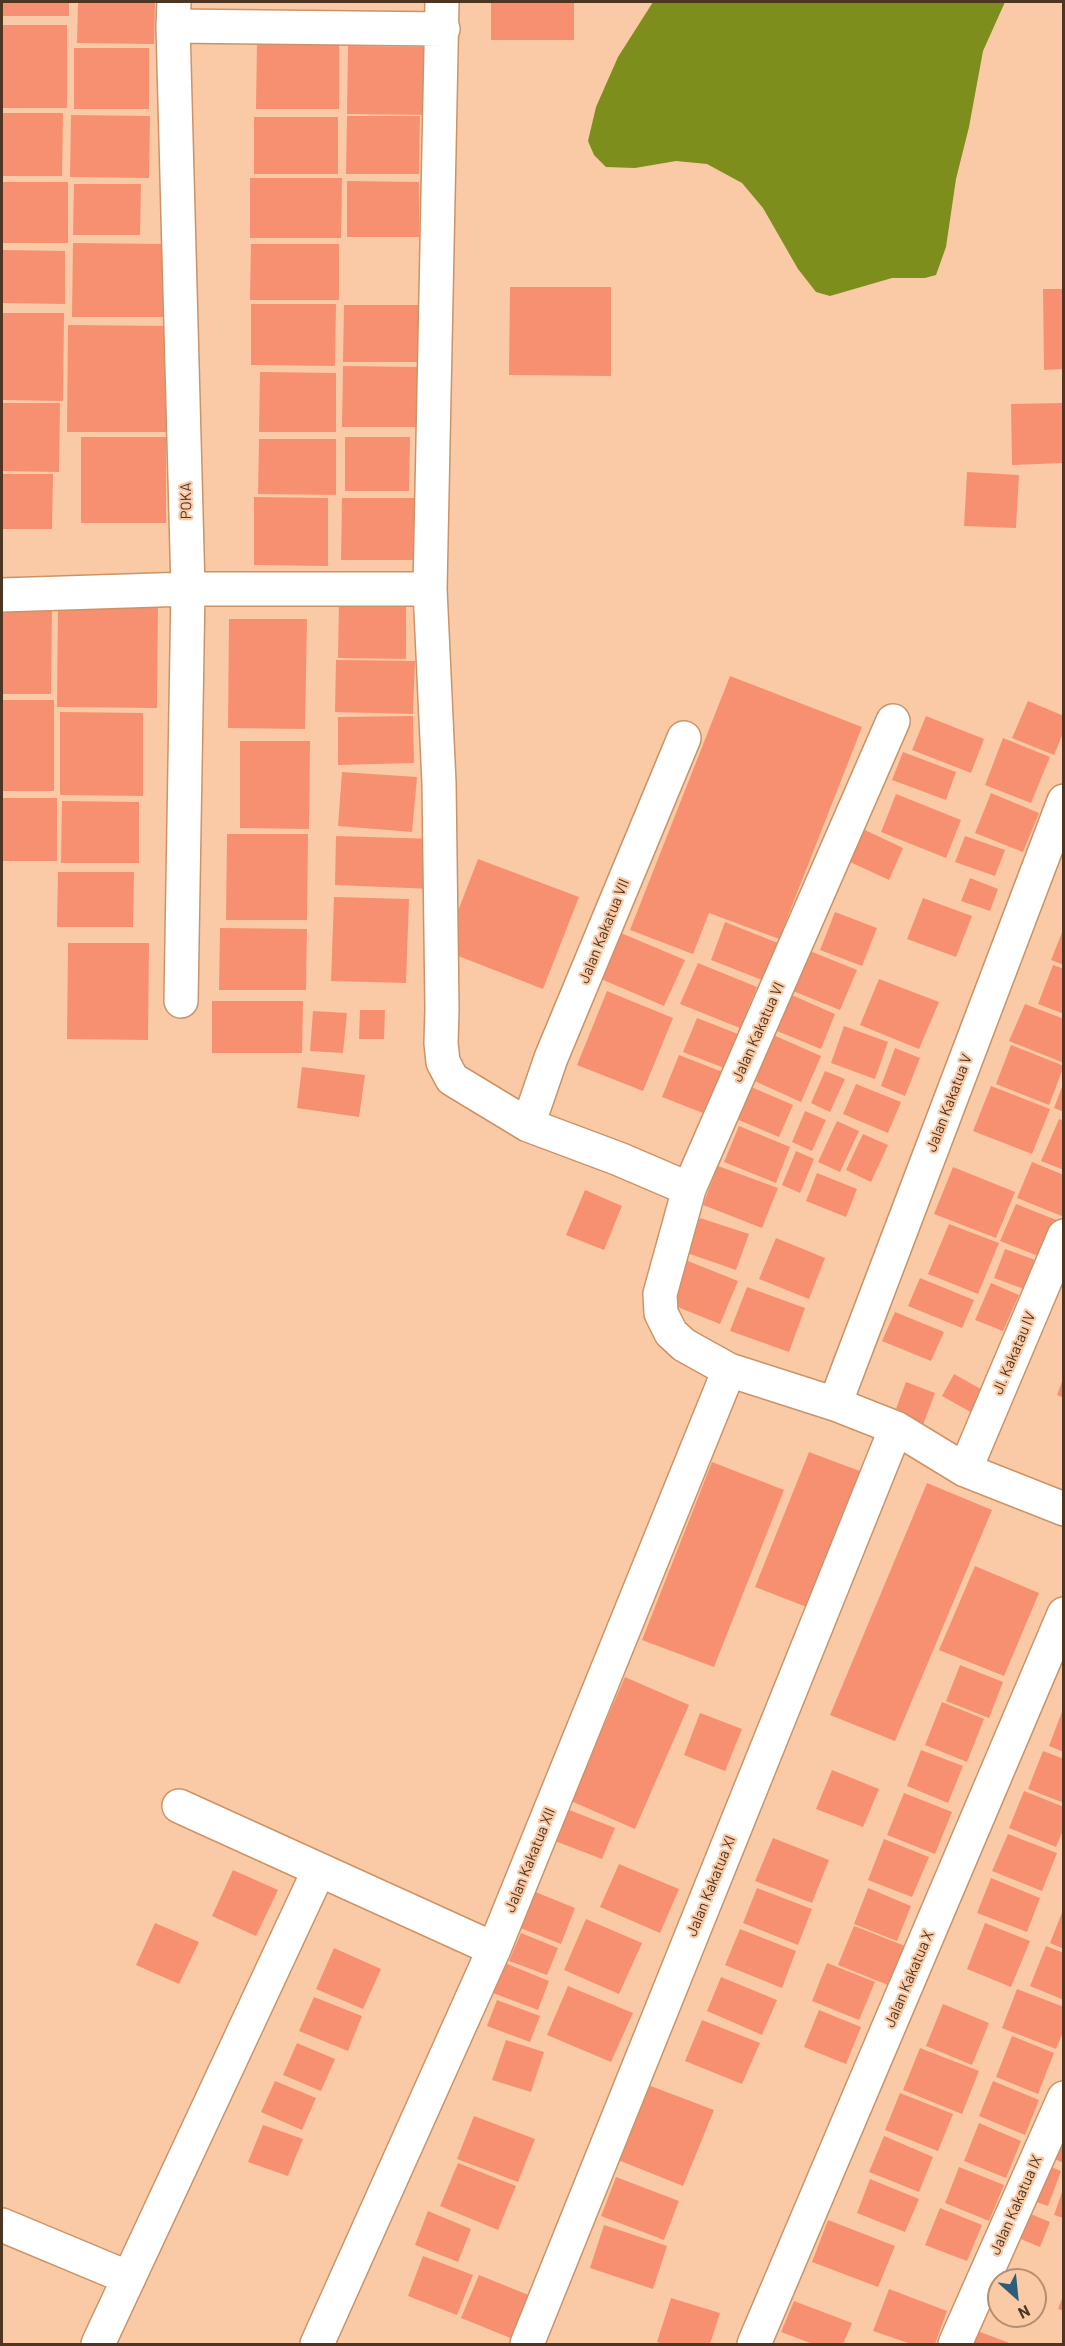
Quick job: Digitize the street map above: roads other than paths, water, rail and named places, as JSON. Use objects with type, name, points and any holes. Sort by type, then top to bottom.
[{"type":"street","points":[[174,14],[442,15],[430,589],[439,783],[443,1062],[452,1078],[528,1125],[619,1159],[689,1189]]},
{"type":"street","name":"POKA","points":[[174,14],[188,590],[181,1001]]},
{"type":"street","points":[[2,595],[188,590],[430,589]]},
{"type":"street","name":"Jalan Kakatua VI","points":[[729,1370],[684,1345],[671,1333],[661,1313],[660,1294],[689,1189],[893,721]]},
{"type":"street","name":"Jalan Kakatua VII","points":[[528,1125],[552,1058],[684,738]]},
{"type":"street","name":"Jalan Kakatua V","points":[[835,1404],[1064,801]]},
{"type":"street","name":"Jl. Kakatau IV","points":[[965,1470],[1064,1236]]},
{"type":"street","points":[[729,1370],[835,1404],[896,1428],[965,1470],[1064,1509]]},
{"type":"street","name":"Jalan Kakatua XII","points":[[317,2344],[494,1949],[729,1370]]},
{"type":"street","name":"Jalan Kakatua XI","points":[[527,2344],[896,1428]]},
{"type":"street","name":"Jalan Kakatua X","points":[[754,2344],[1064,1614]]},
{"type":"street","points":[[179,1806],[494,1949]]},
{"type":"street","points":[[99,2344],[319,1870]]},
{"type":"street","name":"Jalan Kakatua IX","points":[[955,2344],[1064,2098]]},
{"type":"street","points":[[2,2224],[129,2278]]}]
